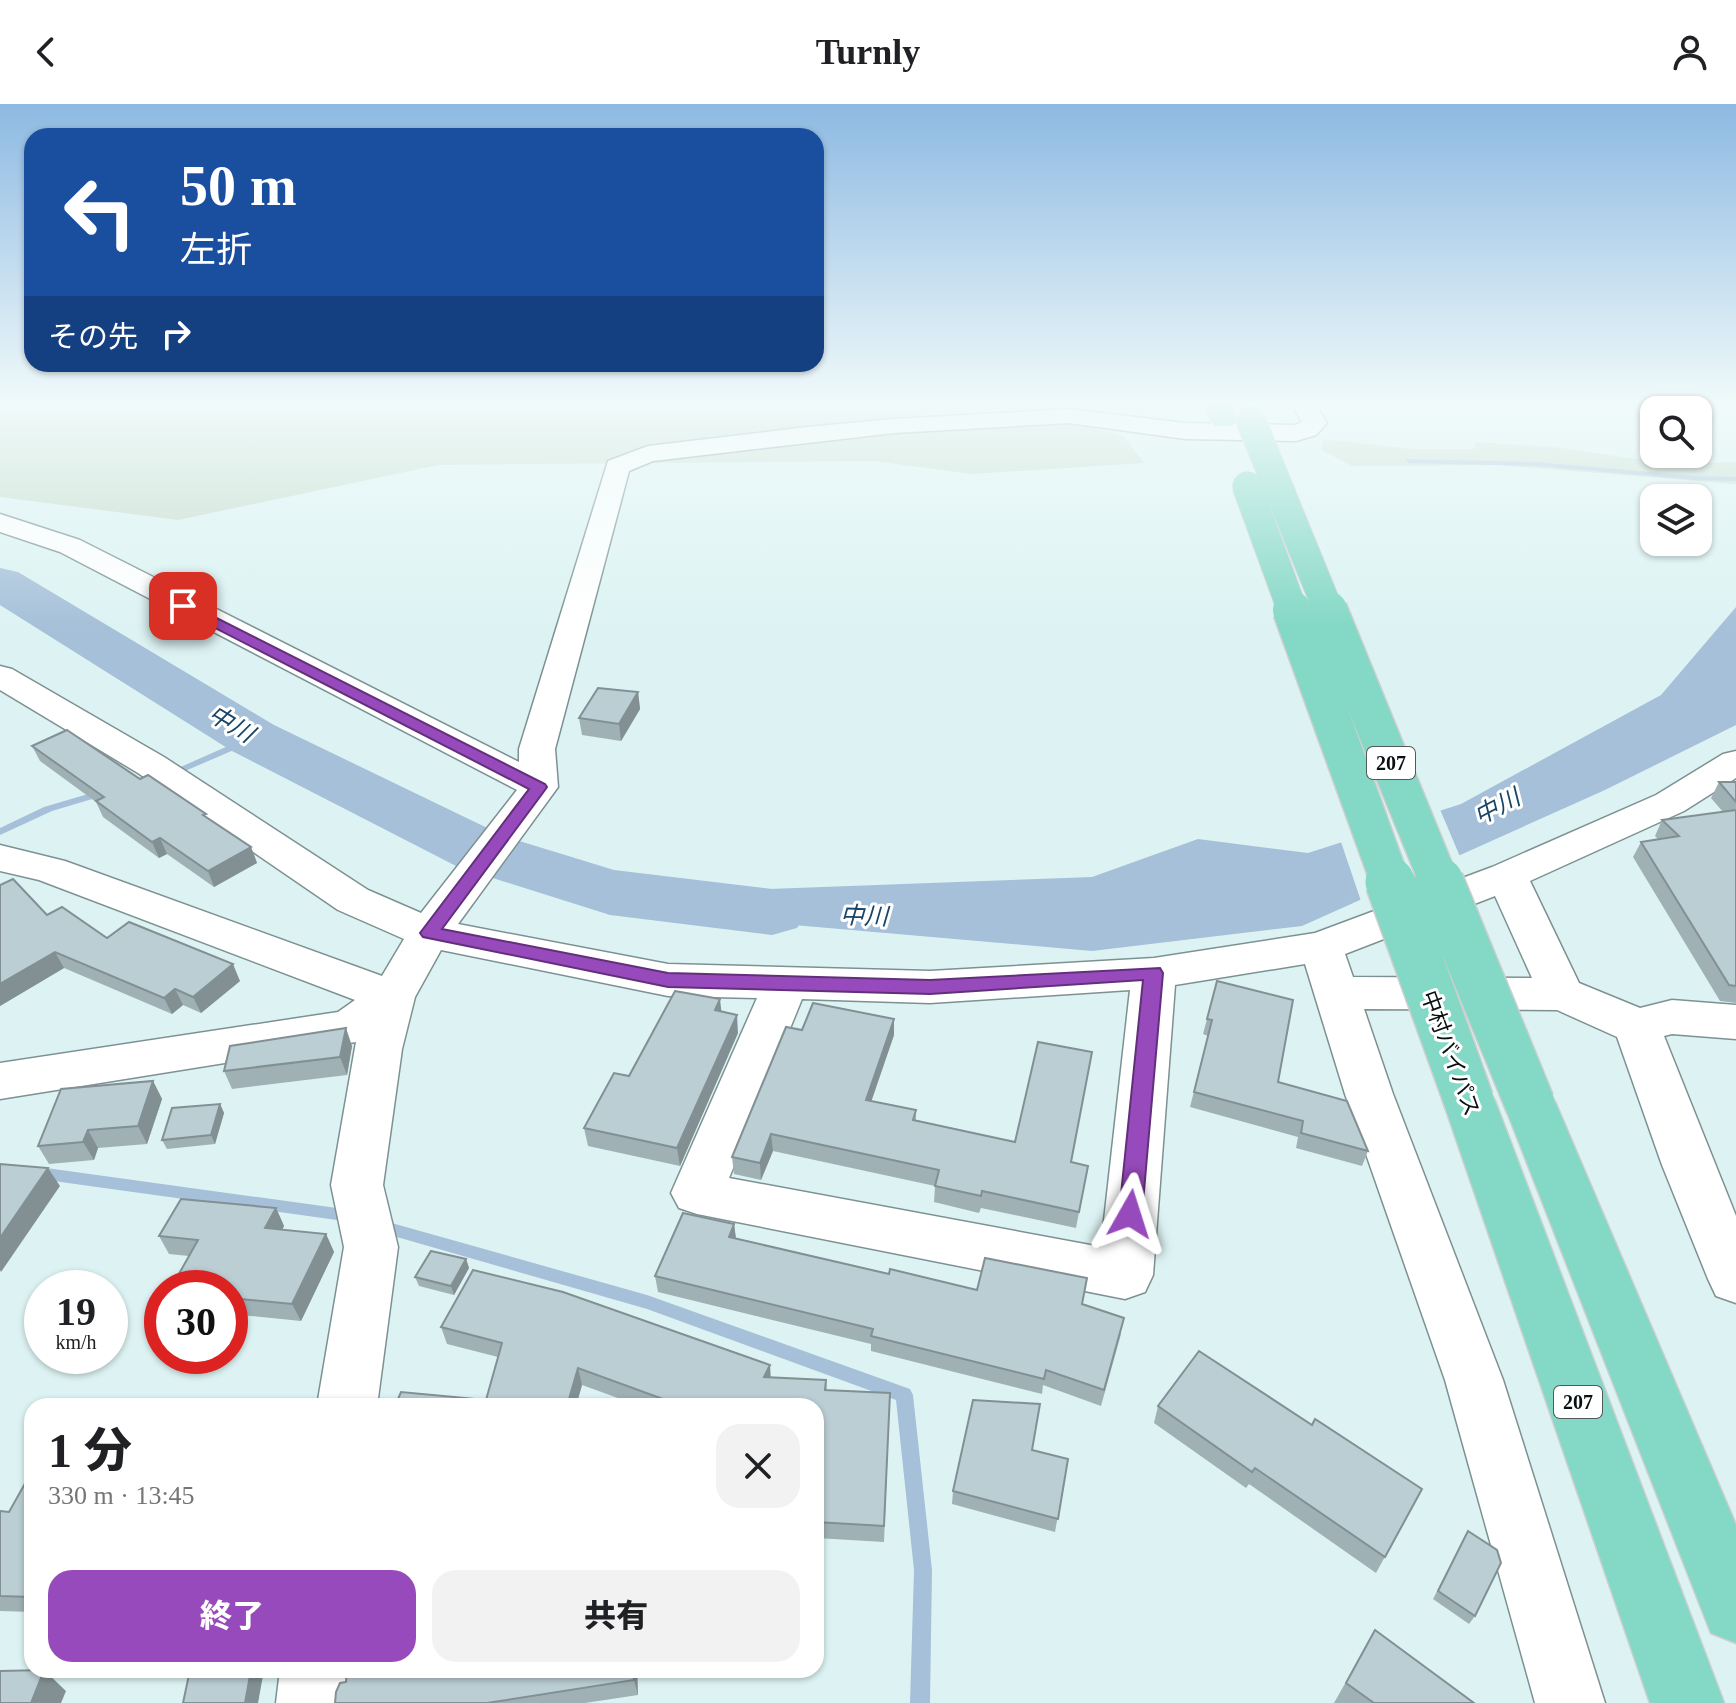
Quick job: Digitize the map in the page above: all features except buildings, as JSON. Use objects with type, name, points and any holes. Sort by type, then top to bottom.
[{"type":"highway","name":"中村バイパス","points":[[1256,478],[1469,1101],[1687,1703]]},
{"type":"highway","name":"中村バイパス","points":[[1262,478],[1530,1104],[1736,1608]]},
{"type":"street","points":[[348,1398],[371,1247],[357,1185],[378,1049],[392,997],[429,933],[539,787],[537,749],[614,478]]},
{"type":"street","points":[[0,523],[70,546],[539,787]]},
{"type":"street","points":[[0,676],[151,765],[353,900],[429,933],[668,980],[930,987],[1154,973],[1329,970],[1562,994],[1637,1026],[1672,1017],[1736,1022]]},
{"type":"street","points":[[1329,970],[1507,876],[1670,803],[1736,762]]},
{"type":"street","points":[[0,858],[51,870],[392,997]]},
{"type":"street","points":[[1507,876],[1562,994]]},
{"type":"street","points":[[1329,970],[1369,1094],[1474,1380],[1570,1703]]},
{"type":"street","points":[[786,984],[697,1193],[1125,1275],[1154,973]]},
{"type":"street","points":[[0,1081],[350,1027],[392,997]]},
{"type":"street","points":[[1637,1026],[1688,1165],[1736,1279]]},
{"type":"street","points":[[311,1703],[314,1678]]},
{"type":"green space","points":[[0,478],[378,478],[178,520],[0,497]]},
{"type":"green space","points":[[1656,478],[1736,478],[1736,484]]},
{"type":"water","points":[[1736,607],[1736,725],[1605,790],[1302,926],[1092,951],[668,914],[685,892],[1092,877],[1198,839],[1308,853],[1461,804],[1661,695]]},
{"type":"pier","points":[[1439,807],[1461,859],[1362,904],[1340,839]]},
{"type":"waterway","points":[[1690,478],[1736,479]]},
{"type":"waterway","name":"中川","points":[[0,583],[253,738],[482,852],[610,892],[772,912]]},
{"type":"waterway","points":[[181,769],[253,738]]},
{"type":"waterway","points":[[0,832],[48,809],[105,792]]},
{"type":"waterway","points":[[39,1173],[344,1215]]},
{"type":"waterway","points":[[381,1226],[647,1302],[904,1395],[923,1570],[920,1703]]},
{"type":"route","points":[[183,606],[539,787],[429,933],[668,980],[930,987],[1154,973],[1130,1214]]}]
